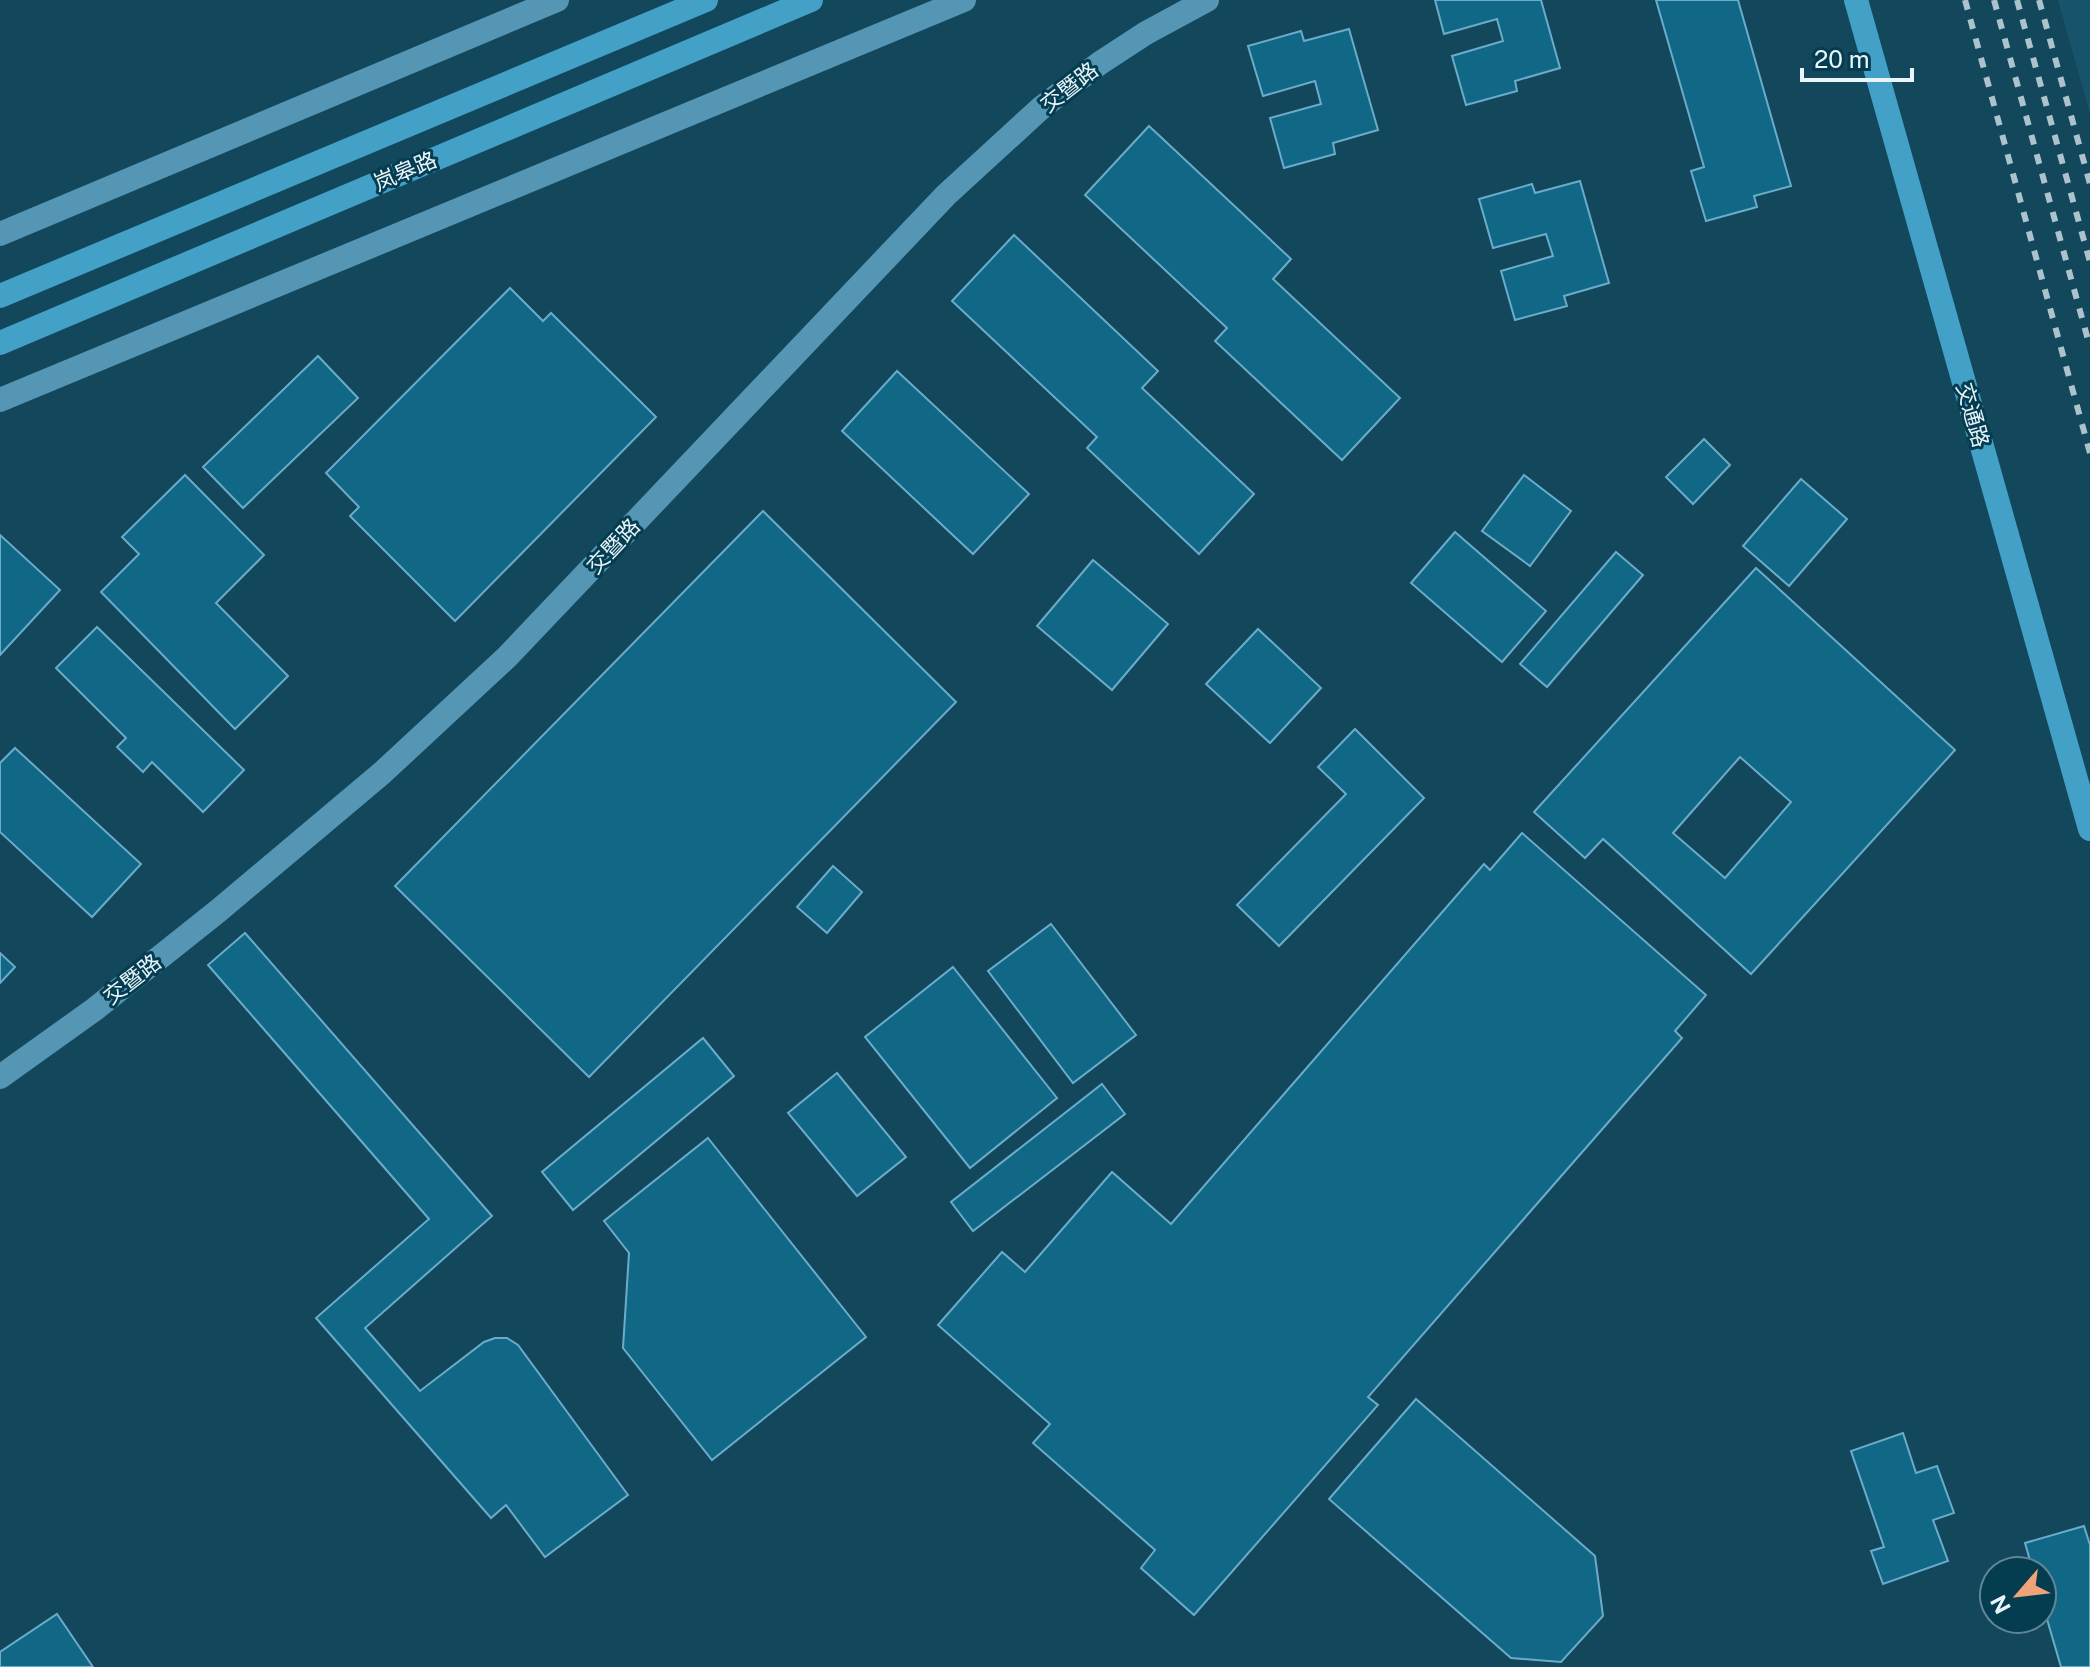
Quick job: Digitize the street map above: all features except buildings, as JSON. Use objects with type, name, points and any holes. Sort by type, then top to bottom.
[{"type":"main road","name":"岚皋路","points":[[0,296],[706,0]]},
{"type":"main road","name":"岚皋路","points":[[0,343],[811,0]]},
{"type":"main road","name":"交通路","points":[[1856,0],[2090,829]]},
{"type":"street","points":[[0,234],[557,0]]},
{"type":"street","points":[[0,400],[964,0]]},
{"type":"street","name":"交暨路","points":[[0,1077],[95,1009],[218,911],[382,773],[507,657],[946,195],[1041,108],[1146,33],[1207,0]]},
{"type":"shaded area","points":[[2058,0],[2090,0],[2090,114]]},
{"type":"railway","points":[[1965,0],[2090,453]]},
{"type":"railway","points":[[1994,0],[2090,347]]},
{"type":"railway","points":[[2017,0],[2090,262]]},
{"type":"railway","points":[[2039,0],[2090,184]]}]
